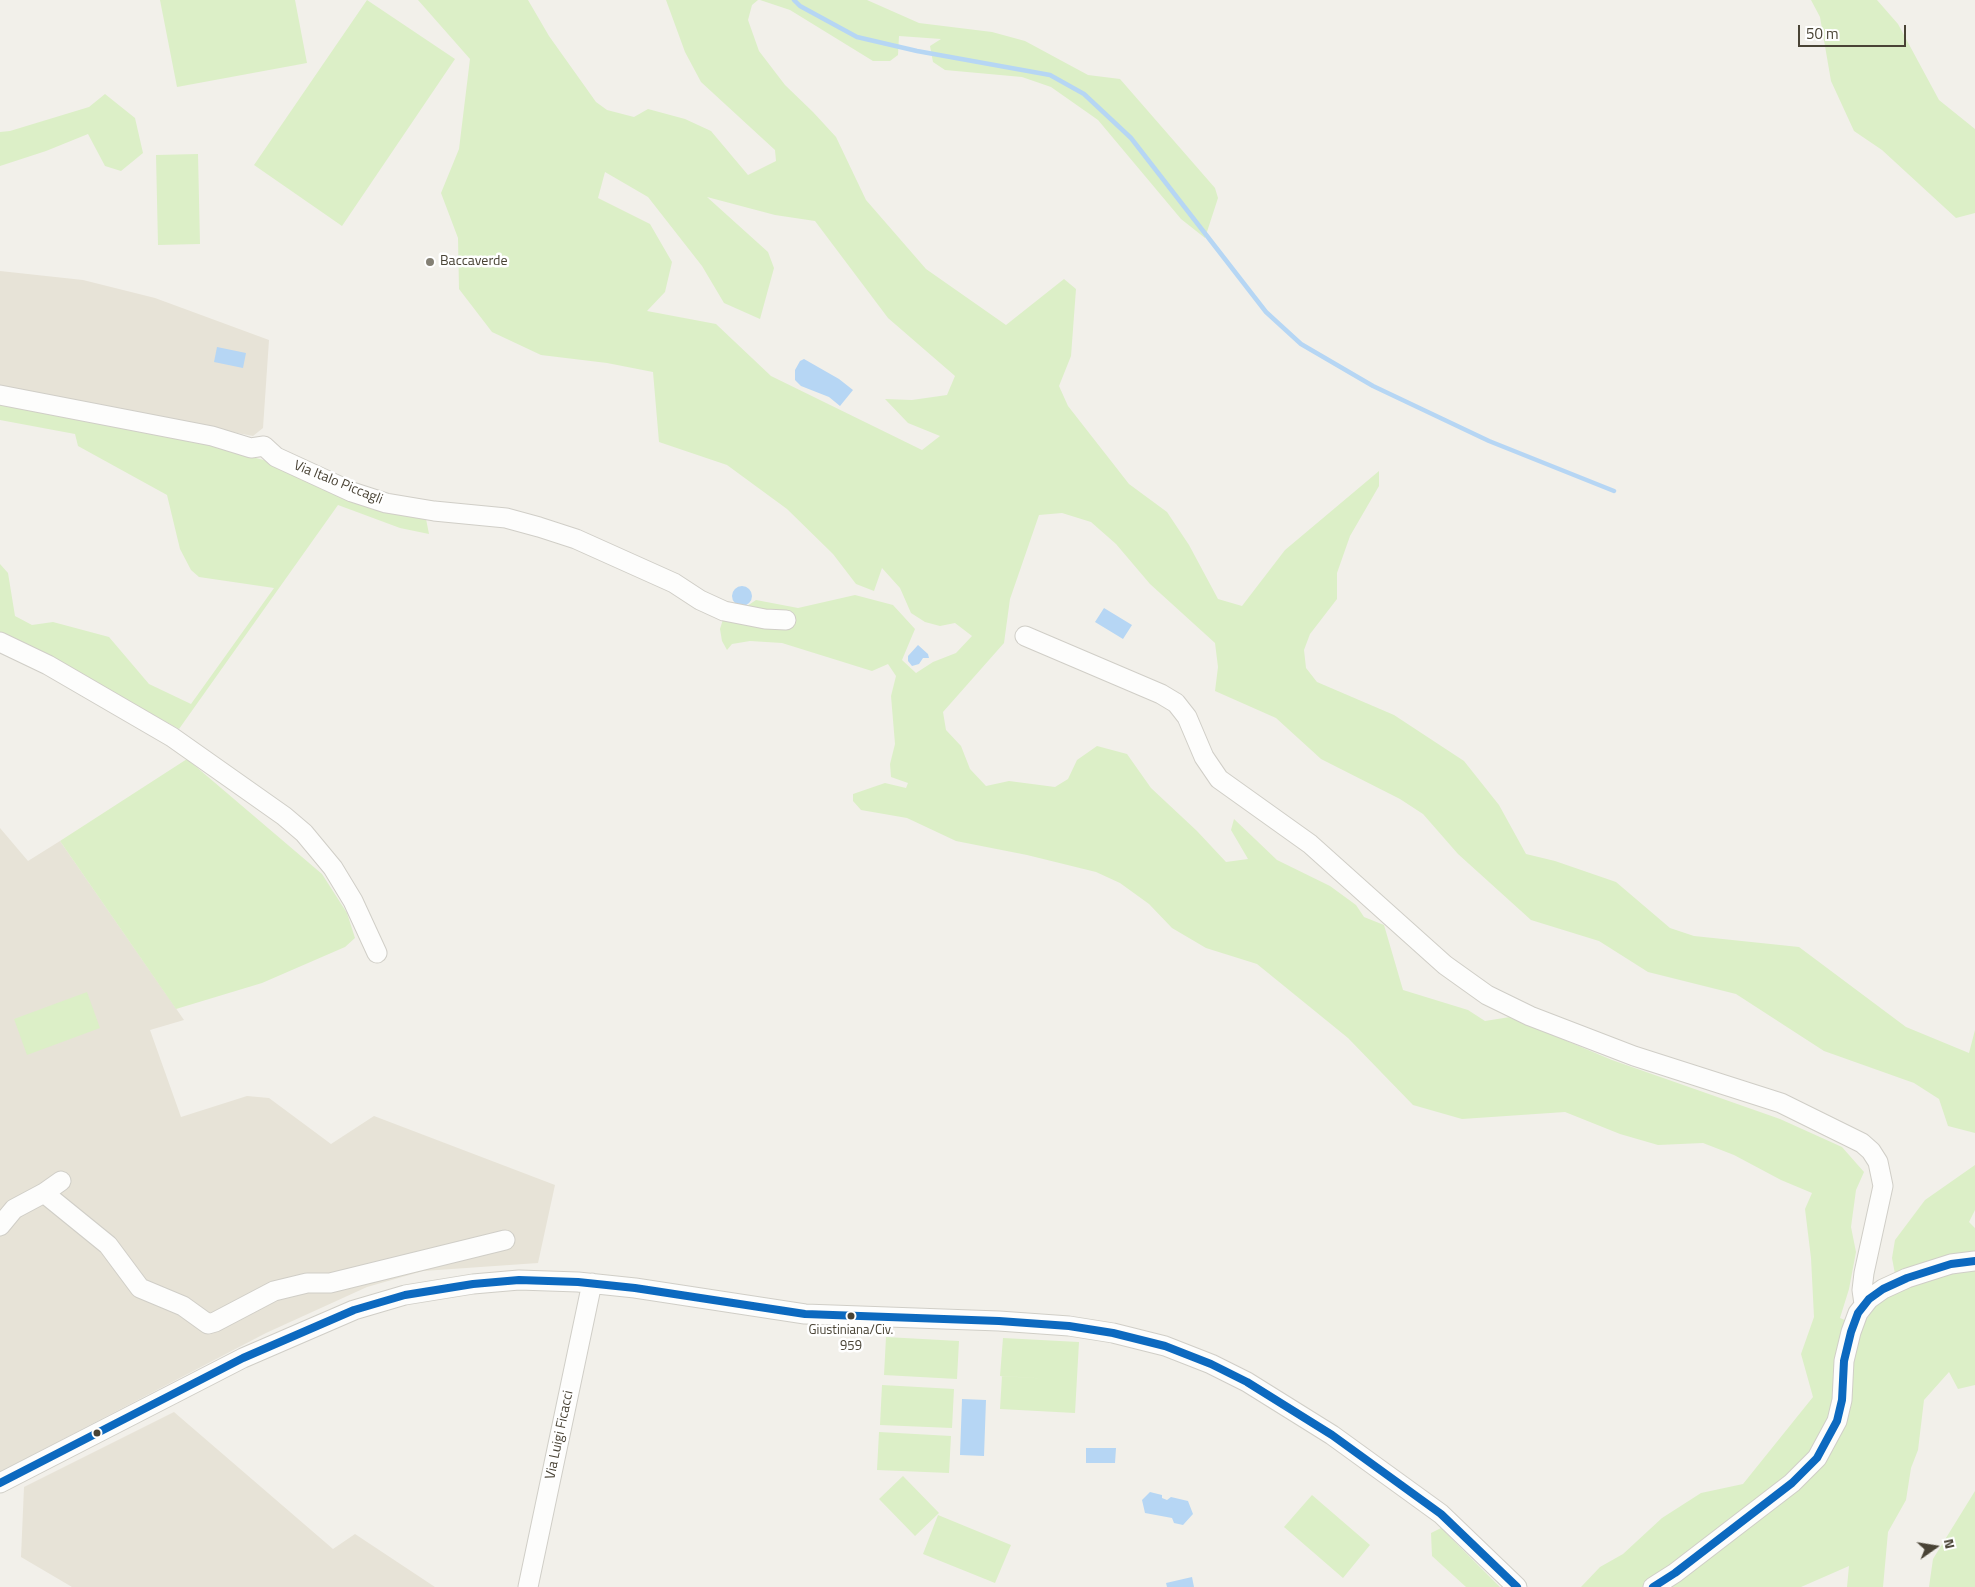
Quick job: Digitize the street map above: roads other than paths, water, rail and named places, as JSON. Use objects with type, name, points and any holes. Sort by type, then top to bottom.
[{"type":"street","name":"Via Italo Piccagli","points":[[0,395],[212,436],[251,448],[264,446],[276,457],[360,495],[395,505],[506,518],[539,527],[576,540],[674,583],[700,600],[724,611],[765,619],[786,620]]},
{"type":"street","points":[[1025,636],[1161,694],[1176,703],[1188,717],[1204,757],[1219,779],[1310,844],[1445,965],[1481,991],[1530,1016],[1628,1054],[1792,1108],[1862,1143],[1871,1151],[1878,1162],[1883,1186],[1864,1273],[1862,1290],[1864,1304]]},
{"type":"street","points":[[0,642],[48,665],[172,737],[289,820],[310,840],[340,879],[359,913],[377,953]]},
{"type":"street","points":[[0,1226],[14,1210],[61,1181]]},
{"type":"street","points":[[44,1193],[108,1245],[140,1288],[183,1306],[208,1324],[216,1322],[274,1291],[307,1283],[330,1283],[505,1240]]},
{"type":"street","points":[[1653,1587],[1675,1573],[1792,1482],[1817,1458],[1838,1417],[1846,1349],[1853,1325],[1864,1304],[1883,1288],[1937,1268],[1958,1262],[1975,1261]]},
{"type":"street","points":[[0,1483],[235,1362],[354,1310],[405,1295],[490,1282],[531,1280],[592,1284],[805,1314],[1000,1321],[1069,1326],[1126,1336],[1165,1346],[1211,1364],[1247,1382],[1348,1447],[1441,1514],[1517,1587]]},
{"type":"street","name":"Via Luigi Ficacci","points":[[528,1587],[592,1284]]},
{"type":"water","points":[[217,347],[246,353],[243,368],[214,362]]},
{"type":"water","points":[[804,359],[839,379],[853,390],[840,406],[829,397],[801,386],[795,380],[795,370],[800,361]]},
{"type":"water","points":[[742,586],[749,589],[752,596],[749,603],[742,606],[735,603],[732,596],[735,589]]},
{"type":"water","points":[[1104,608],[1132,625],[1123,639],[1095,622]]},
{"type":"water","points":[[918,645],[928,654],[929,658],[923,658],[919,664],[912,666],[908,661],[908,656]]},
{"type":"water","points":[[962,1399],[986,1400],[984,1456],[960,1455]]},
{"type":"water","points":[[1086,1448],[1116,1448],[1115,1463],[1086,1463]]},
{"type":"water","points":[[1150,1492],[1162,1495],[1162,1498],[1167,1500],[1171,1497],[1188,1501],[1193,1514],[1183,1525],[1174,1523],[1172,1518],[1145,1513],[1142,1500]]},
{"type":"water","points":[[1192,1577],[1194,1587],[1167,1587],[1166,1583]]},
{"type":"waterway","points":[[794,0],[800,6],[857,37],[917,51],[1050,75],[1084,94],[1131,138],[1266,312],[1301,344],[1373,386],[1489,441],[1614,491]]},
{"type":"place","name":"Baccaverde","points":[[430,262]]},
{"type":"place","name":"Giustiniana/Civ. 959","points":[[851,1316]]}]
